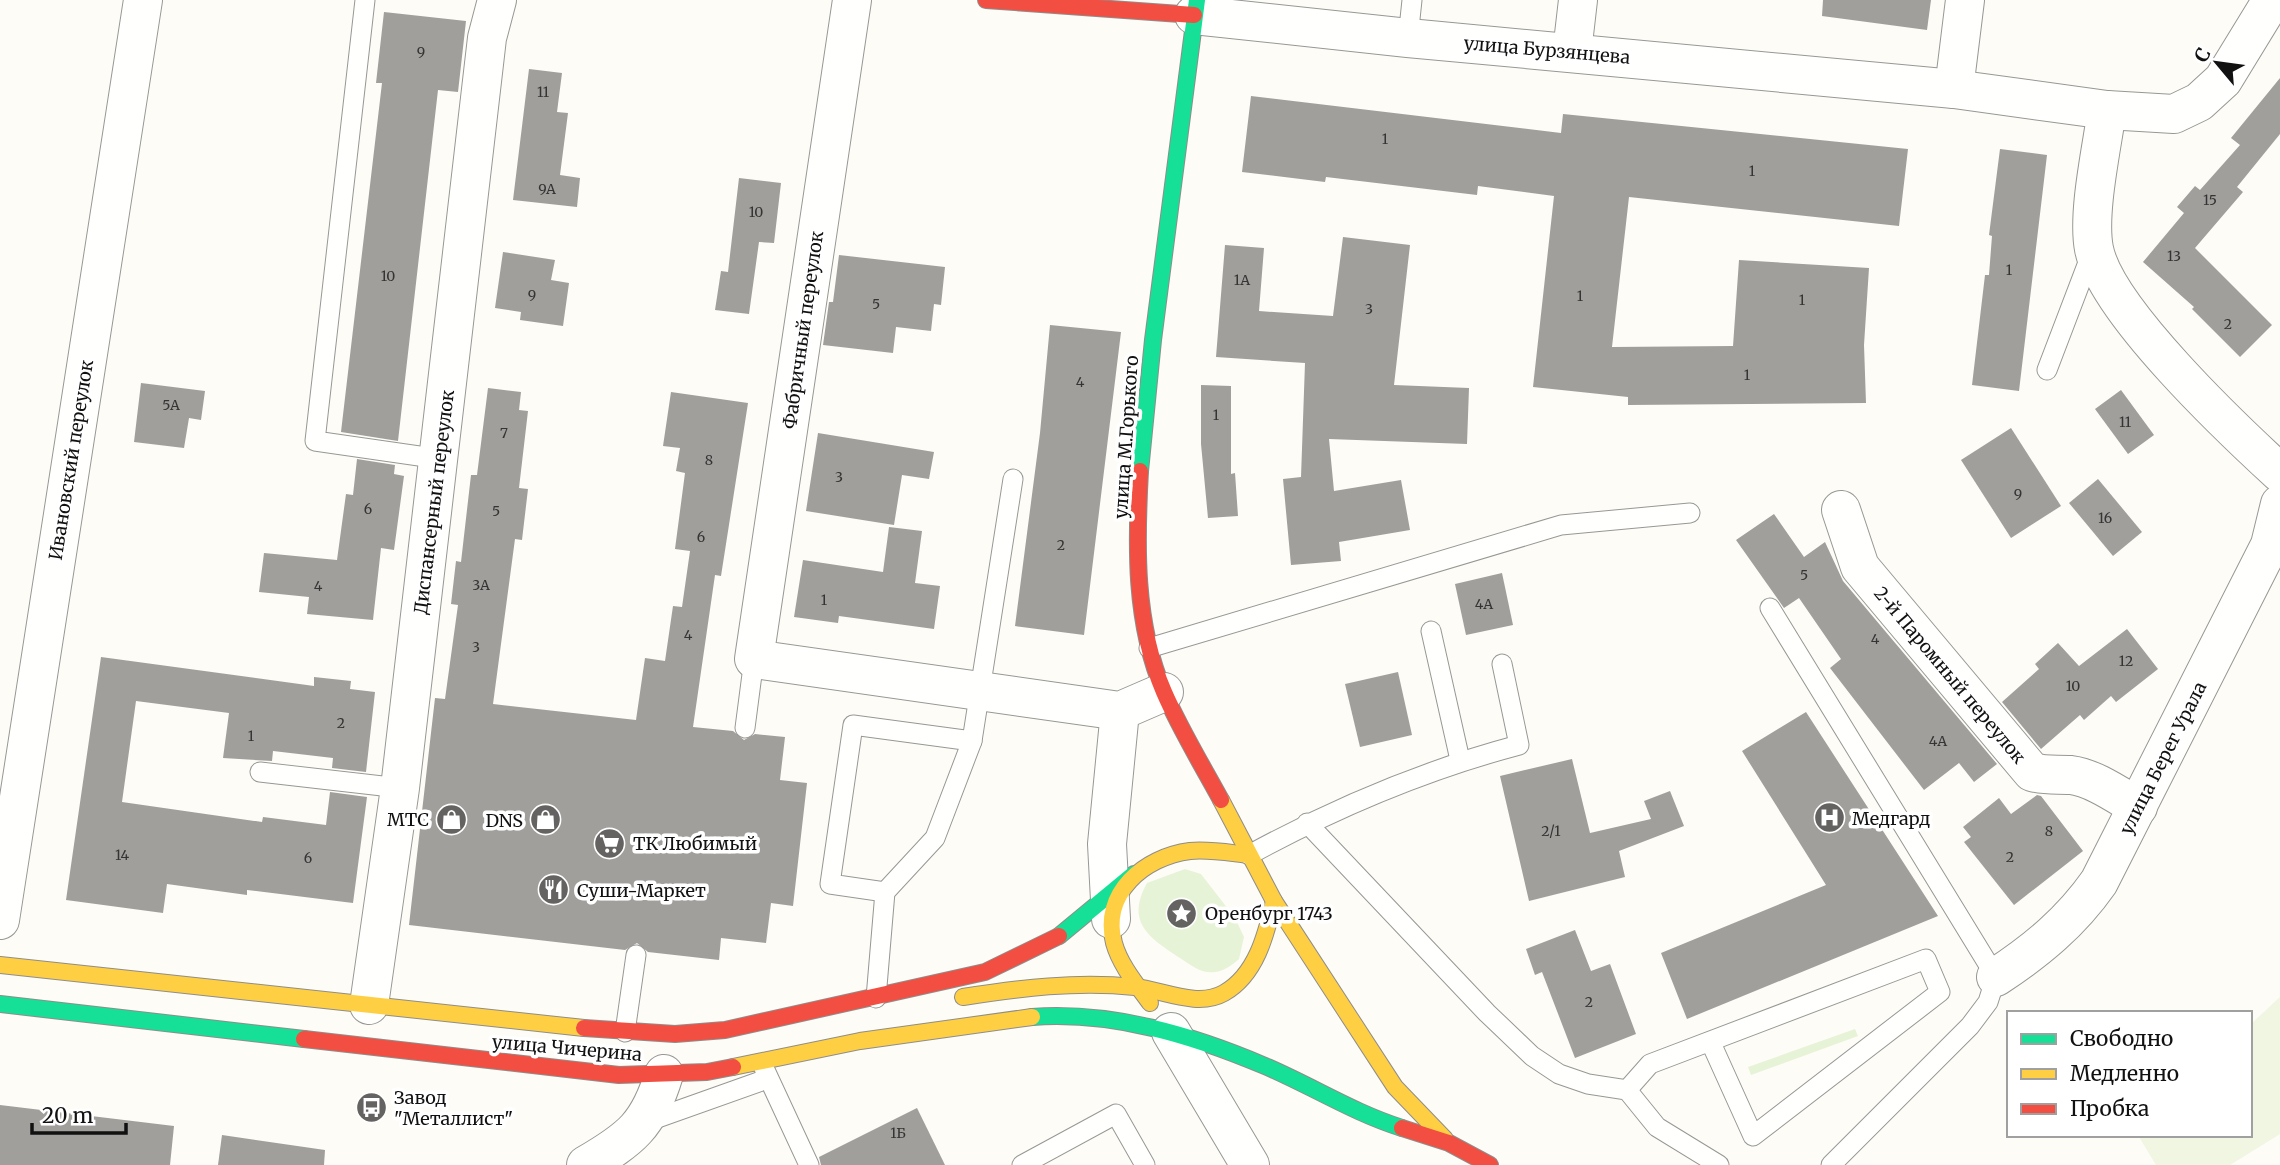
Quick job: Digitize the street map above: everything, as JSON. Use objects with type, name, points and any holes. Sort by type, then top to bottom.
[{"type":"main road","name":"улица Бурзянцева","points":[[985,0],[1196,7]]},
{"type":"main road","name":"улица М.Горького","points":[[1196,7],[1153,340],[1140,473],[1138,548],[1141,601],[1149,648],[1164,692],[1249,855]]},
{"type":"main road","points":[[1171,1032],[1138,988],[1114,943],[1117,895],[1148,863],[1190,851],[1249,855],[1274,901],[1395,1087],[1449,1143],[1490,1165]]},
{"type":"main road","name":"улица Чичерина","points":[[0,965],[551,1026],[675,1034],[725,1030],[958,980],[1019,958],[1117,895]]},
{"type":"main road","points":[[1123,960],[1140,978],[1160,990],[1182,998],[1207,999],[1225,993],[1242,978],[1260,952],[1274,901]]},
{"type":"main road","points":[[943,1003],[1002,990],[1048,986],[1160,990]]},
{"type":"main road","name":"улица Чичерина","points":[[0,1004],[619,1075],[765,1071],[860,1041],[1004,1019],[1047,1016],[1105,1019],[1171,1032],[1267,1067],[1371,1118],[1449,1143]]},
{"type":"main road","points":[[860,1041],[913,1015]]},
{"type":"street","name":"Ивановский переулок","points":[[0,920],[143,0]]},
{"type":"street","name":"Диспансерный переулок","points":[[369,1005],[400,788],[487,38],[497,0]]},
{"type":"street","name":"Фабричный переулок","points":[[754,659],[852,0]]},
{"type":"street","points":[[1572,52],[1578,0]]},
{"type":"street","points":[[1954,89],[1965,0]]},
{"type":"street","name":"улица Бурзянцева","points":[[1196,7],[1408,38],[1954,89],[2107,110],[2174,114],[2199,102],[2223,80],[2272,0]]},
{"type":"street","points":[[2107,110],[2094,205],[2094,248],[2108,283],[2167,359],[2231,428],[2280,473]]},
{"type":"street","name":"улица Берег Урала","points":[[1996,977],[2031,954],[2078,912],[2099,882],[2275,548],[2280,504]]},
{"type":"street","name":"2-й Паромный переулок","points":[[1841,510],[1860,567],[2032,772],[2050,777],[2072,775],[2101,786],[2138,807]]},
{"type":"street","points":[[754,659],[982,694],[1119,711],[1164,692]]},
{"type":"street","points":[[1117,895],[1107,844],[1119,711]]},
{"type":"street","points":[[1171,1032],[1250,1165]]},
{"type":"street","points":[[586,1165],[623,1144],[645,1123],[664,1074]]},
{"type":"lane","points":[[365,0],[315,441],[440,458]]},
{"type":"lane","points":[[1408,38],[1412,0]]},
{"type":"lane","points":[[2047,370],[2094,248]]},
{"type":"lane","points":[[876,998],[885,892],[935,838],[972,741],[982,694],[1013,478]]},
{"type":"lane","points":[[1149,648],[1561,525],[1689,513]]},
{"type":"lane","points":[[1770,608],[1996,977],[1988,1002],[1970,1026],[1831,1165]]},
{"type":"lane","points":[[1431,631],[1460,760]]},
{"type":"lane","points":[[745,728],[754,659]]},
{"type":"lane","points":[[1249,855],[1307,823],[1460,760],[1519,745],[1502,664]]},
{"type":"lane","points":[[885,892],[830,884],[853,725],[972,741]]},
{"type":"lane","points":[[260,772],[400,788]]},
{"type":"lane","points":[[1307,823],[1486,1013],[1532,1056],[1559,1074],[1588,1084],[1627,1090],[1657,1127],[1718,1165]]},
{"type":"lane","points":[[625,1032],[636,955]]},
{"type":"lane","points":[[1627,1090],[1650,1064],[1926,959],[1940,992],[1753,1136],[1711,1043]]},
{"type":"lane","points":[[645,1123],[765,1071],[809,1165]]},
{"type":"lane","points":[[1022,1165],[1116,1114],[1145,1165]]},
{"type":"green space","points":[[1185,869],[1201,874],[1235,918],[1244,937],[1239,959],[1222,970],[1205,972],[1192,966],[1151,936],[1140,919],[1141,897],[1147,883]]},
{"type":"green space","points":[[2280,997],[2280,1134],[2230,1165],[2156,1165],[2139,1137],[2252,1137],[2252,1023]]},
{"type":"green space","points":[[1855,1029],[1858,1036],[1751,1075],[1748,1067]]},
{"type":"building","points":[[1823,0],[1931,0],[1927,30],[1822,16]]},
{"type":"building","points":[[384,12],[466,21],[458,92],[438,90],[398,441],[341,432],[382,83],[376,83]]},
{"type":"building","points":[[529,69],[562,73],[557,112],[568,113],[560,175],[580,178],[577,207],[513,200]]},
{"type":"building","points":[[2280,78],[2280,134],[2237,187],[2243,192],[2195,248],[2272,325],[2240,357],[2192,309],[2194,307],[2143,262],[2184,213],[2177,207],[2195,186],[2200,190],[2240,145],[2231,138]]},
{"type":"building","points":[[1251,96],[1561,133],[1563,114],[1908,149],[1899,226],[1629,197],[1612,347],[1733,346],[1739,260],[1869,268],[1864,345],[1866,403],[1628,405],[1628,397],[1533,387],[1554,196],[1478,186],[1477,195],[1326,177],[1325,182],[1242,172]]},
{"type":"building","points":[[2000,149],[2047,155],[2019,391],[1972,385],[1985,275],[1989,275],[1992,236],[1989,235]]},
{"type":"building","points":[[739,178],[781,183],[774,243],[759,242],[749,314],[715,310],[721,271],[728,272]]},
{"type":"building","points":[[1343,237],[1410,245],[1394,385],[1469,388],[1467,444],[1329,439],[1334,491],[1401,480],[1410,530],[1339,542],[1341,561],[1291,565],[1283,479],[1301,477],[1305,363],[1216,357],[1225,245],[1264,248],[1259,311],[1333,316]]},
{"type":"building","points":[[503,252],[555,260],[551,280],[569,283],[563,326],[520,320],[521,312],[495,308]]},
{"type":"building","points":[[839,255],[945,267],[941,305],[934,304],[931,331],[896,327],[893,353],[823,345],[829,302],[833,302]]},
{"type":"building","points":[[1050,325],[1121,332],[1084,635],[1015,626],[1040,433]]},
{"type":"building","points":[[141,383],[205,391],[201,420],[189,418],[184,448],[134,442]]},
{"type":"building","points":[[1201,385],[1231,386],[1231,474],[1235,473],[1238,516],[1208,518],[1201,444]]},
{"type":"building","name":"ТК Любимый","points":[[488,388],[521,392],[519,410],[528,411],[519,488],[528,489],[522,540],[515,539],[493,704],[636,720],[645,658],[665,661],[673,606],[682,607],[690,551],[675,549],[685,473],[676,471],[680,448],[663,446],[671,392],[748,403],[721,576],[715,575],[693,727],[733,731],[744,740],[755,734],[785,737],[780,780],[807,783],[793,906],[771,903],[766,943],[721,938],[719,960],[648,952],[637,943],[625,950],[409,925],[435,698],[445,699],[458,605],[451,604],[456,561],[461,562],[471,475],[477,475]]},
{"type":"building","points":[[2121,390],[2154,435],[2128,454],[2095,409]]},
{"type":"building","points":[[2011,428],[2061,506],[2011,538],[1961,460]]},
{"type":"building","points":[[818,433],[934,452],[929,479],[902,475],[894,525],[806,511]]},
{"type":"building","points":[[357,459],[395,465],[394,474],[404,476],[394,550],[381,548],[373,620],[307,614],[309,597],[259,592],[264,553],[337,560],[346,494],[353,495]]},
{"type":"building","points":[[2098,479],[2142,532],[2113,556],[2069,503]]},
{"type":"building","points":[[1774,514],[1804,557],[1825,542],[1843,581],[1997,764],[1974,782],[1959,763],[1924,790],[1830,668],[1841,659],[1799,598],[1784,608],[1736,540]]},
{"type":"building","points":[[889,527],[922,531],[915,583],[940,586],[934,629],[839,616],[838,623],[794,617],[803,560],[883,572]]},
{"type":"building","points":[[1502,573],[1513,625],[1466,635],[1455,584]]},
{"type":"building","points":[[2127,629],[2158,669],[2116,702],[2111,696],[2084,720],[2080,715],[2041,749],[2002,702],[2039,669],[2035,664],[2058,643],[2079,666]]},
{"type":"building","points":[[101,657],[314,686],[314,677],[351,681],[350,689],[375,692],[366,772],[332,768],[333,758],[273,751],[272,761],[223,758],[229,713],[136,701],[122,802],[262,822],[263,817],[326,825],[330,792],[367,797],[353,903],[247,890],[247,895],[167,884],[163,913],[66,900]]},
{"type":"building","points":[[1398,672],[1412,735],[1360,747],[1345,684]]},
{"type":"building","name":"Медгард","points":[[1806,712],[1938,916],[1687,1019],[1661,953],[1826,885],[1742,751]]},
{"type":"building","points":[[1572,759],[1590,833],[1651,819],[1644,801],[1670,791],[1684,826],[1619,851],[1625,877],[1529,901],[1500,776]]},
{"type":"building","points":[[2037,795],[2041,796],[2083,851],[2014,905],[1964,842],[1971,837],[1963,827],[1999,798],[2011,814]]},
{"type":"building","points":[[1575,930],[1591,971],[1610,964],[1636,1034],[1575,1058],[1542,972],[1535,975],[1526,949]]},
{"type":"building","points":[[0,1105],[174,1126],[170,1165],[0,1165]]},
{"type":"building","points":[[917,1108],[945,1165],[821,1165],[819,1157]]},
{"type":"building","points":[[222,1135],[325,1150],[324,1165],[218,1165]]},
{"type":"traffic: fast","points":[[1140,471],[1153,340],[1197,0]]},
{"type":"traffic: fast","points":[[1059,936],[1134,874]]},
{"type":"traffic: fast","points":[[0,1004],[304,1039]]},
{"type":"traffic: fast","points":[[1032,1017],[1092,1018],[1180,1035],[1265,1066],[1367,1115],[1402,1128]]},
{"type":"traffic: slow","points":[[1221,800],[1274,901],[1395,1087],[1445,1139]]},
{"type":"traffic: slow","points":[[1150,1003],[1134,982],[1114,943],[1114,908],[1120,894],[1142,870],[1173,855],[1205,850],[1249,855]]},
{"type":"traffic: slow","points":[[963,997],[1070,985],[1113,985],[1180,997],[1214,997],[1235,985],[1252,965],[1263,940],[1274,901]]},
{"type":"traffic: slow","points":[[0,965],[584,1028]]},
{"type":"traffic: slow","points":[[733,1067],[860,1041],[1032,1017]]},
{"type":"traffic: jam","points":[[986,0],[1194,15]]},
{"type":"traffic: jam","points":[[1140,471],[1139,583],[1147,639],[1154,666],[1170,706],[1221,800]]},
{"type":"traffic: jam","points":[[584,1028],[675,1034],[725,1030],[985,972],[1059,936]]},
{"type":"traffic: jam","points":[[304,1039],[619,1075],[707,1072],[733,1067]]},
{"type":"traffic: jam","points":[[1402,1128],[1449,1143],[1490,1165]]},
{"type":"place","name":"Медгард","points":[[1829,818]]},
{"type":"place","name":"МТС","points":[[452,819]]},
{"type":"place","name":"DNS","points":[[546,820]]},
{"type":"place","name":"ТК Любимый","points":[[610,843]]},
{"type":"place","name":"Суши-Маркет","points":[[554,890]]},
{"type":"place","name":"Оренбург 1743","points":[[1182,913]]},
{"type":"place","name":"Завод \"Металлист\"","points":[[371,1107]]}]
